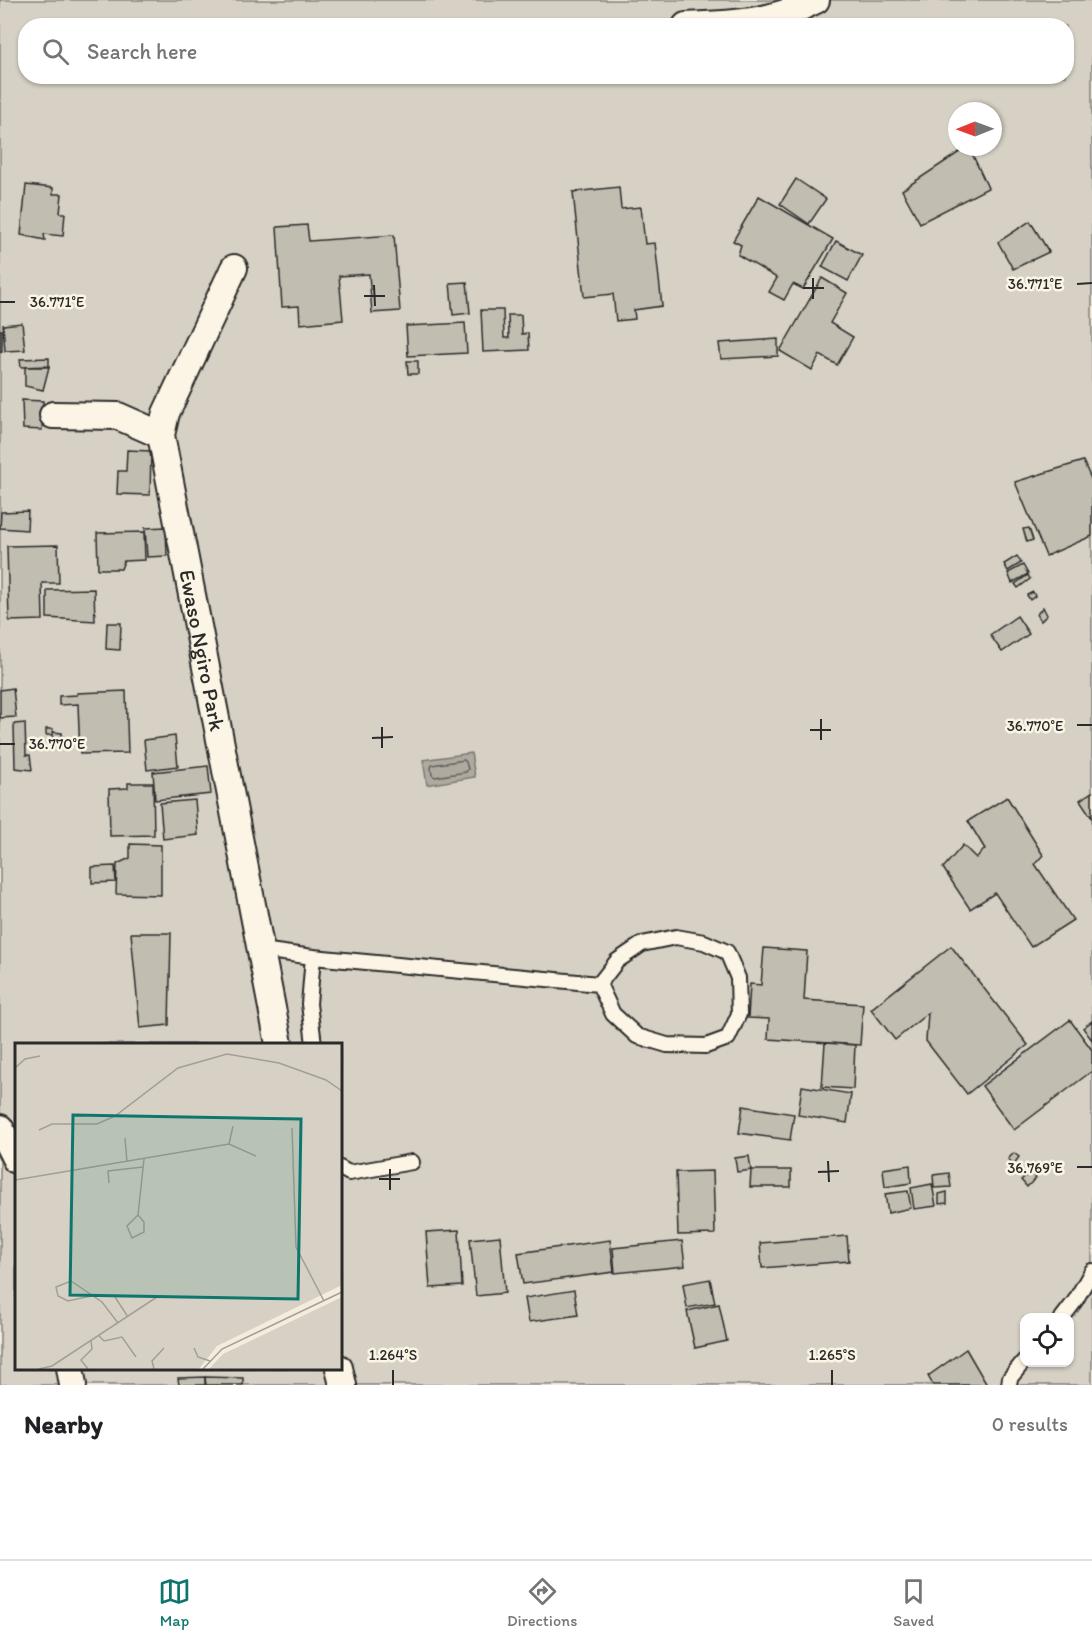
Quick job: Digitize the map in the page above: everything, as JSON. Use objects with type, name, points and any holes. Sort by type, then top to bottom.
[{"type":"street","points":[[769,18],[816,0]]},
{"type":"street","name":"Ewaso Ngiro Park","points":[[234,268],[166,413],[161,435],[279,1043]]},
{"type":"street","points":[[53,415],[118,416],[161,435]]},
{"type":"street","points":[[0,1128],[15,1158]]},
{"type":"street","points":[[70,1370],[73,1385]]},
{"type":"street","points":[[339,1370],[343,1385]]},
{"type":"lane","points":[[676,938],[704,942],[727,952],[738,978],[739,1014],[728,1038],[706,1046],[667,1045],[637,1036],[613,1014],[599,984],[617,961],[642,944],[676,938]]},
{"type":"lane","points":[[261,950],[599,984]]},
{"type":"lane","points":[[313,957],[309,1004],[314,1043]]},
{"type":"lane","points":[[342,1169],[349,1173],[412,1162]]},
{"type":"lane","points":[[1065,1313],[1092,1271]]},
{"type":"lane","points":[[1009,1385],[1010,1378],[1020,1366]]},
{"type":"shaded area","points":[[0,0],[1092,0],[1092,1385],[0,1385]]},
{"type":"water","points":[[471,753],[475,777],[427,785],[423,760]]},
{"type":"building","points":[[953,156],[973,156],[988,188],[920,223],[902,190]]},
{"type":"building","points":[[796,179],[826,199],[809,224],[780,204]]},
{"type":"building","points":[[26,185],[53,188],[53,194],[62,194],[60,213],[65,213],[63,236],[44,234],[45,240],[21,235]]},
{"type":"building","points":[[619,187],[621,209],[641,207],[645,244],[655,243],[662,306],[634,310],[635,319],[616,321],[613,294],[584,297],[573,192]]},
{"type":"building","points":[[759,196],[833,239],[803,289],[793,284],[784,300],[769,292],[777,278],[738,255],[741,245],[733,241]]},
{"type":"building","points":[[1030,221],[1049,252],[1013,269],[998,242]]},
{"type":"building","points":[[307,225],[309,241],[394,235],[400,311],[372,313],[369,274],[339,276],[343,320],[300,324],[299,306],[282,307],[277,227]]},
{"type":"building","points":[[836,241],[862,255],[848,281],[822,267]]},
{"type":"building","points":[[822,278],[847,293],[830,323],[853,337],[837,365],[820,355],[812,370],[780,351]]},
{"type":"building","points":[[467,282],[470,313],[453,315],[450,283]]},
{"type":"building","points":[[481,310],[503,310],[504,338],[509,338],[508,315],[521,315],[522,334],[528,333],[529,350],[483,352]]},
{"type":"building","points":[[22,323],[25,350],[5,351],[3,325]]},
{"type":"building","points":[[465,323],[467,353],[408,356],[406,326]]},
{"type":"building","points":[[0,330],[2,330],[2,351],[0,352]]},
{"type":"building","points":[[778,339],[778,356],[721,359],[719,343]]},
{"type":"building","points":[[49,358],[49,366],[21,367],[20,359]]},
{"type":"building","points":[[407,361],[418,361],[418,374],[408,374]]},
{"type":"building","points":[[25,367],[49,367],[43,390],[25,386]]},
{"type":"building","points":[[22,400],[43,401],[42,430],[23,429]]},
{"type":"building","points":[[127,450],[151,451],[150,495],[117,494],[118,471],[126,471]]},
{"type":"building","points":[[1083,461],[1092,481],[1092,536],[1046,556],[1015,482]]},
{"type":"building","points":[[28,511],[27,530],[0,528],[1,512]]},
{"type":"building","points":[[166,527],[167,556],[147,557],[145,528]]},
{"type":"building","points":[[1029,528],[1033,540],[1027,542],[1023,529]]},
{"type":"building","points":[[144,532],[145,560],[124,561],[121,569],[98,569],[97,533]]},
{"type":"building","points":[[58,545],[59,583],[42,583],[43,620],[9,621],[7,546]]},
{"type":"building","points":[[1017,556],[1021,563],[1008,571],[1004,564]]},
{"type":"building","points":[[1023,565],[1028,574],[1012,583],[1008,573]]},
{"type":"building","points":[[1028,575],[1030,579],[1018,588],[1015,584]]},
{"type":"building","points":[[94,589],[95,621],[47,618],[47,590]]},
{"type":"building","points":[[1033,592],[1035,596],[1030,600],[1027,595]]},
{"type":"building","points":[[1043,607],[1047,615],[1041,621],[1037,614]]},
{"type":"building","points":[[1017,616],[1029,634],[1002,652],[990,635]]},
{"type":"building","points":[[107,623],[121,623],[120,650],[106,649]]},
{"type":"building","points":[[13,688],[16,717],[0,718],[0,690]]},
{"type":"building","points":[[126,691],[128,753],[80,754],[78,704],[59,705],[59,696]]},
{"type":"building","points":[[25,723],[26,755],[30,755],[32,770],[15,768],[14,724]]},
{"type":"building","points":[[46,729],[53,729],[52,735],[46,735]]},
{"type":"building","points":[[53,732],[62,733],[61,743],[53,742]]},
{"type":"building","points":[[175,736],[178,766],[147,770],[144,740]]},
{"type":"building","points":[[208,766],[211,794],[155,800],[153,772]]},
{"type":"building","points":[[128,783],[153,783],[154,835],[110,836],[109,789],[128,788]]},
{"type":"building","points":[[1092,792],[1092,818],[1080,800]]},
{"type":"building","points":[[1007,797],[1043,855],[1035,864],[1073,920],[1031,947],[995,893],[970,909],[943,868],[963,845],[976,858],[985,849],[968,821]]},
{"type":"building","points":[[195,800],[198,835],[163,839],[160,803]]},
{"type":"building","points":[[130,844],[161,845],[161,895],[116,894],[117,864],[130,858]]},
{"type":"building","points":[[115,866],[116,882],[92,883],[92,867]]},
{"type":"building","points":[[131,933],[171,933],[169,1025],[140,1028]]},
{"type":"building","points":[[951,946],[1028,1045],[967,1094],[926,1041],[928,1013],[895,1040],[871,1009]]},
{"type":"building","points":[[764,948],[807,951],[804,1000],[863,1004],[860,1045],[768,1039],[769,1019],[748,1018],[750,984],[761,985]]},
{"type":"building","points":[[1070,1020],[1092,1050],[1092,1071],[1014,1130],[982,1086]]},
{"type":"building","points":[[1092,1021],[1092,1040],[1083,1028]]},
{"type":"building","points":[[825,1043],[855,1045],[853,1089],[822,1087]]},
{"type":"building","points":[[802,1086],[851,1094],[847,1123],[798,1115]]},
{"type":"building","points":[[743,1106],[794,1114],[790,1140],[739,1133]]},
{"type":"building","points":[[1014,1153],[1019,1157],[1014,1164],[1008,1159]]},
{"type":"building","points":[[749,1156],[751,1170],[737,1172],[735,1158]]},
{"type":"building","points":[[910,1165],[911,1183],[885,1187],[883,1169]]},
{"type":"building","points":[[751,1170],[791,1170],[791,1187],[750,1187]]},
{"type":"building","points":[[713,1171],[715,1234],[678,1235],[676,1172]]},
{"type":"building","points":[[1031,1171],[1036,1178],[1027,1187],[1021,1180]]},
{"type":"building","points":[[949,1173],[951,1187],[934,1188],[933,1175]]},
{"type":"building","points":[[932,1184],[936,1206],[914,1209],[911,1188]]},
{"type":"building","points":[[908,1191],[911,1208],[888,1213],[885,1194]]},
{"type":"building","points":[[947,1192],[947,1203],[939,1204],[939,1194]]},
{"type":"building","points":[[459,1230],[462,1286],[430,1288],[426,1232]]},
{"type":"building","points":[[500,1236],[505,1293],[476,1296],[470,1239]]},
{"type":"building","points":[[847,1236],[849,1261],[762,1268],[760,1243]]},
{"type":"building","points":[[610,1240],[614,1272],[523,1284],[518,1253]]},
{"type":"building","points":[[682,1241],[685,1266],[615,1273],[613,1248]]},
{"type":"building","points":[[710,1279],[715,1303],[687,1308],[683,1284]]},
{"type":"building","points":[[574,1290],[578,1315],[529,1322],[525,1298]]},
{"type":"building","points":[[719,1304],[727,1341],[695,1348],[687,1311]]},
{"type":"building","points":[[966,1349],[987,1385],[933,1385],[928,1376]]},
{"type":"building","points":[[205,1377],[205,1385],[179,1385],[178,1378]]},
{"type":"building","points":[[205,1377],[243,1378],[243,1385],[206,1385]]}]
